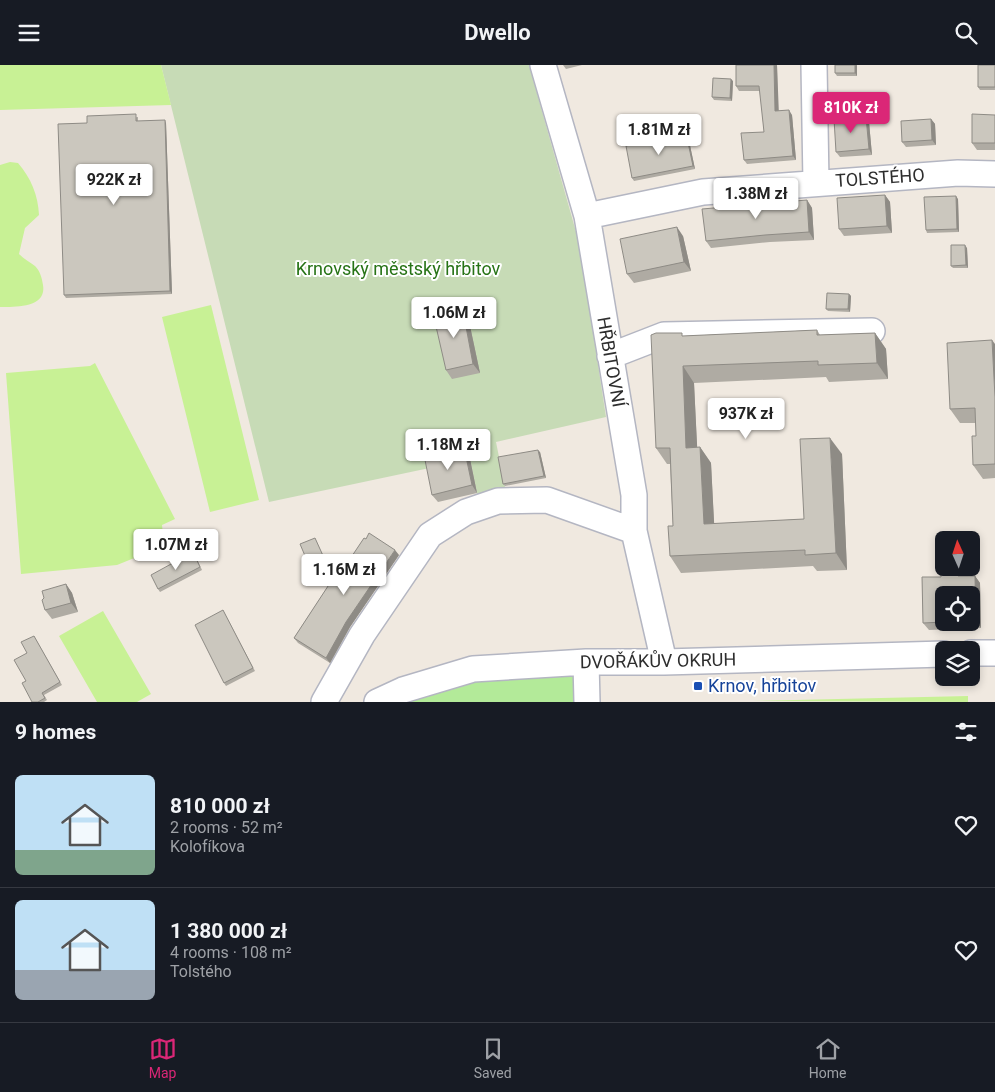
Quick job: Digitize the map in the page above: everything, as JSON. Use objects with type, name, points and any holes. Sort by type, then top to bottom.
[{"type":"street","name":"HŘBITOVNÍ","points":[[543,65],[587,216],[634,495],[634,531],[664,662]]},
{"type":"street","points":[[814,65],[816,183]]},
{"type":"street","name":"TOLSTÉHO","points":[[587,216],[703,191],[958,173],[995,174]]},
{"type":"street","points":[[610,356],[664,335],[872,331]]},
{"type":"street","points":[[324,702],[362,635],[430,535],[466,513],[498,501],[547,500],[634,531]]},
{"type":"street","points":[[980,653],[995,653]]},
{"type":"street","name":"DVOŘÁKŮV OKRUH","points":[[377,702],[403,690],[473,669],[586,662],[664,662],[935,654]]},
{"type":"street","points":[[586,662],[587,702]]},
{"type":"green space","points":[[0,65],[161,65],[171,105],[0,110]]},
{"type":"green space","name":"Krnovský městský hřbitov","points":[[161,65],[529,65],[580,246],[606,417],[496,442],[505,487],[477,494],[470,459],[461,461],[458,448],[436,452],[439,466],[269,502]]},
{"type":"green space","points":[[10,162],[18,163],[23,169],[33,187],[37,201],[39,215],[25,228],[19,254],[38,270],[42,280],[43,293],[40,298],[29,305],[0,307],[0,165]]},
{"type":"green space","points":[[211,305],[259,500],[210,512],[162,317]]},
{"type":"green space","points":[[95,363],[175,519],[162,525],[164,546],[117,565],[21,574],[6,373],[90,366]]},
{"type":"green space","points":[[103,611],[151,694],[137,702],[97,702],[59,636]]},
{"type":"green space","points":[[579,672],[580,702],[405,702],[488,677]]},
{"type":"green space","points":[[968,696],[968,702],[752,701]]},
{"type":"building","points":[[736,65],[774,65],[775,111],[789,110],[793,156],[744,160],[741,133],[764,132],[759,86],[736,86]]},
{"type":"building","points":[[835,65],[855,65],[855,73],[835,73]]},
{"type":"building","points":[[978,65],[995,65],[995,87],[978,87]]},
{"type":"building","points":[[713,78],[731,79],[730,98],[712,97]]},
{"type":"building","points":[[136,114],[136,121],[165,120],[170,291],[64,295],[58,124],[87,123],[87,116]]},
{"type":"building","points":[[972,114],[995,115],[995,143],[972,143]]},
{"type":"building","points":[[866,117],[869,149],[836,152],[834,119]]},
{"type":"building","points":[[931,119],[932,140],[902,142],[901,121]]},
{"type":"building","points":[[686,133],[693,166],[632,178],[626,146]]},
{"type":"building","points":[[885,195],[887,226],[839,229],[837,198]]},
{"type":"building","points":[[956,196],[957,229],[926,230],[924,197]]},
{"type":"building","points":[[807,200],[809,232],[706,241],[702,209]]},
{"type":"building","points":[[677,227],[684,262],[627,274],[620,239]]},
{"type":"building","points":[[951,245],[965,245],[966,265],[951,266]]},
{"type":"building","points":[[827,293],[849,294],[848,309],[826,309]]},
{"type":"building","points":[[446,306],[464,316],[473,364],[446,370],[435,322]]},
{"type":"building","points":[[817,330],[817,335],[875,333],[877,363],[818,365],[818,361],[683,366],[686,448],[700,447],[704,524],[804,519],[800,439],[830,438],[836,553],[805,555],[805,550],[670,556],[668,526],[673,526],[670,448],[656,448],[651,335],[656,333],[682,333],[682,336]]},
{"type":"building","points":[[992,340],[995,397],[995,464],[973,465],[972,436],[976,436],[975,408],[950,409],[947,343]]},
{"type":"building","points":[[454,448],[456,454],[465,452],[472,485],[432,495],[425,460],[433,458],[432,453]]},
{"type":"building","points":[[538,450],[544,476],[503,484],[498,457]]},
{"type":"building","points":[[369,533],[395,550],[346,622],[326,658],[294,638],[332,580],[334,583]]},
{"type":"building","points":[[315,538],[330,571],[314,577],[300,544]]},
{"type":"building","points":[[193,552],[200,567],[158,589],[151,575]]},
{"type":"building","points":[[975,576],[975,586],[935,586],[935,622],[923,623],[922,577]]},
{"type":"building","points":[[66,584],[71,603],[45,610],[42,591]]},
{"type":"building","points":[[223,610],[253,668],[224,683],[195,625]]},
{"type":"building","points":[[34,636],[60,682],[42,693],[45,698],[38,702],[32,702],[22,683],[26,681],[14,660],[27,653],[21,642]]},
{"type":"place","name":"Krnov, hřbitov","points":[[698,686]]}]
